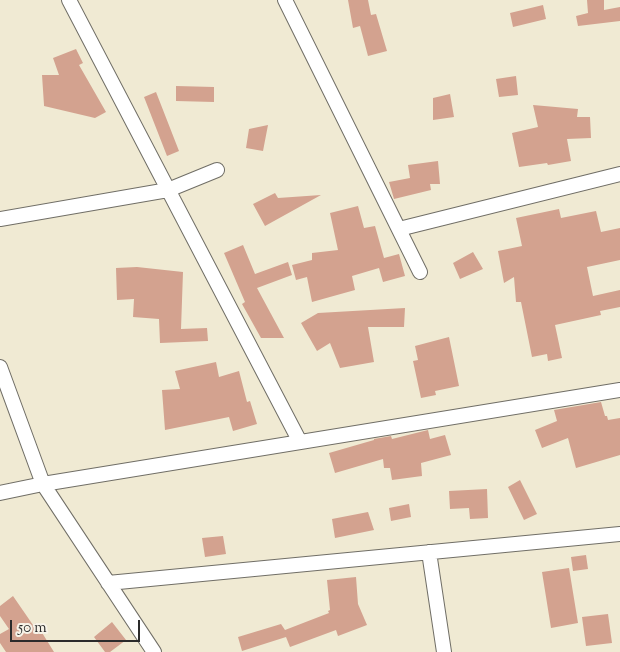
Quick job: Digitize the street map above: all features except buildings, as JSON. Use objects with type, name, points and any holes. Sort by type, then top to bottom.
[{"type":"street","points":[[68,0],[300,442]]},
{"type":"street","points":[[285,0],[420,272]]},
{"type":"street","points":[[0,219],[168,190],[217,170]]},
{"type":"street","points":[[399,229],[620,174]]},
{"type":"street","points":[[0,367],[43,484],[154,652]]},
{"type":"street","points":[[0,493],[43,484],[620,390]]},
{"type":"street","points":[[108,583],[620,534]]},
{"type":"street","points":[[429,552],[444,652]]}]
